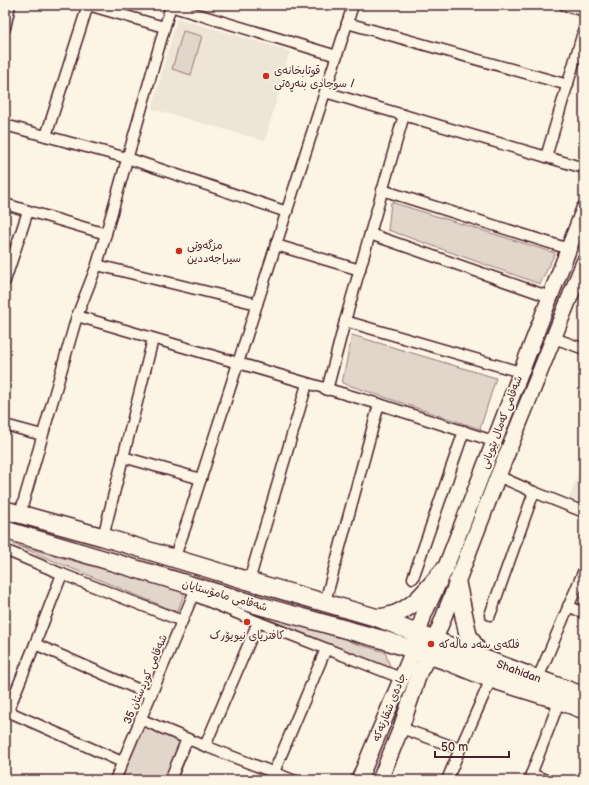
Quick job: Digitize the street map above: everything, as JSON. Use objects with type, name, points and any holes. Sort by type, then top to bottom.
[{"type":"main road","name":"شەقامی کەمال بێویانی","points":[[418,634],[424,614],[445,569],[493,441],[564,264],[584,209]]},
{"type":"main road","points":[[564,264],[568,269],[574,271],[582,266]]},
{"type":"main road","name":"شەقامی کەمال بێویانی","points":[[440,651],[457,583],[582,266]]},
{"type":"main road","name":"شەقامی مامۆستایان","points":[[13,512],[378,618],[418,634],[440,651]]},
{"type":"main road","name":"شەقامی مامۆستایان","points":[[5,530],[195,590],[384,640],[413,651],[440,651]]},
{"type":"main road","points":[[378,618],[393,616],[407,609],[445,569]]},
{"type":"main road","points":[[457,583],[468,635],[477,650],[479,657]]},
{"type":"main road","name":"جادەی شقارتەکە","points":[[359,780],[413,651],[418,634]]},
{"type":"main road","points":[[440,651],[491,679],[558,700],[584,710]]},
{"type":"main road","name":"جادەی شقارتەکە","points":[[380,780],[401,728],[420,671],[440,651]]},
{"type":"main road","name":"Shahidan","points":[[440,651],[479,657],[584,696]]},
{"type":"street","points":[[5,28],[10,5]]},
{"type":"street","points":[[46,136],[88,5],[164,27]]},
{"type":"street","points":[[13,512],[42,435],[77,316],[97,265],[170,5],[337,56]]},
{"type":"street","points":[[174,559],[179,548],[353,5]]},
{"type":"street","points":[[564,5],[584,11]]},
{"type":"street","points":[[347,23],[568,85]]},
{"type":"street","points":[[546,157],[584,29]]},
{"type":"street","points":[[325,92],[584,168]]},
{"type":"street","points":[[327,390],[345,321],[404,115]]},
{"type":"street","points":[[5,125],[127,158],[287,212]]},
{"type":"street","points":[[382,190],[569,248]]},
{"type":"street","points":[[5,204],[106,234]]},
{"type":"street","points":[[5,281],[28,211]]},
{"type":"street","points":[[370,234],[550,297]]},
{"type":"street","points":[[276,245],[360,270]]},
{"type":"street","points":[[97,265],[257,304]]},
{"type":"street","points":[[77,316],[379,404],[493,441]]},
{"type":"street","points":[[345,321],[520,372]]},
{"type":"street","points":[[554,338],[584,349]]},
{"type":"street","points":[[103,537],[153,339]]},
{"type":"street","points":[[249,581],[307,384]]},
{"type":"street","points":[[325,602],[379,404]]},
{"type":"street","points":[[5,425],[42,435]]},
{"type":"street","points":[[413,578],[464,431]]},
{"type":"street","points":[[123,457],[201,479]]},
{"type":"street","points":[[498,476],[584,512]]},
{"type":"street","points":[[490,615],[534,492]]},
{"type":"street","points":[[5,550],[182,621]]},
{"type":"street","points":[[538,678],[584,570]]},
{"type":"street","points":[[62,574],[35,644],[6,710],[122,762]]},
{"type":"street","points":[[195,590],[258,622],[401,678]]},
{"type":"street","name":"شەقامی کوردستان 35","points":[[115,780],[195,590]]},
{"type":"street","points":[[568,606],[584,612]]},
{"type":"street","points":[[205,746],[258,622]]},
{"type":"street","points":[[35,644],[150,695]]},
{"type":"street","points":[[274,772],[326,649]]},
{"type":"street","points":[[447,780],[491,679]]},
{"type":"street","points":[[546,780],[530,777],[556,710],[558,700]]},
{"type":"street","points":[[140,719],[293,780]]},
{"type":"street","points":[[401,728],[460,748]]},
{"type":"street","points":[[170,780],[187,739]]},
{"type":"shaded area","points":[[177,18],[290,51],[265,141],[152,109]]},
{"type":"shaded area","points":[[183,31],[202,36],[191,75],[172,69]]},
{"type":"shaded area","points":[[391,202],[555,253],[540,284],[388,230]]},
{"type":"shaded area","points":[[352,335],[496,378],[480,429],[342,383]]},
{"type":"shaded area","points":[[584,460],[584,504],[569,498]]},
{"type":"shaded area","points":[[13,544],[185,592],[177,612]]},
{"type":"shaded area","points":[[251,612],[339,633],[351,642],[385,652],[391,669]]},
{"type":"shaded area","points":[[143,726],[191,746],[177,780],[121,780]]},
{"type":"place","name":"قوتابخانەی سوجادی بنەڕەتی /","points":[[266,76]]},
{"type":"place","name":"مزگەوتی سیراجەددین","points":[[179,251]]},
{"type":"place","name":"کافتریای نیویۆرک","points":[[247,622]]},
{"type":"place","name":"فلکەی سەد ماڵەکە","points":[[431,644]]}]
